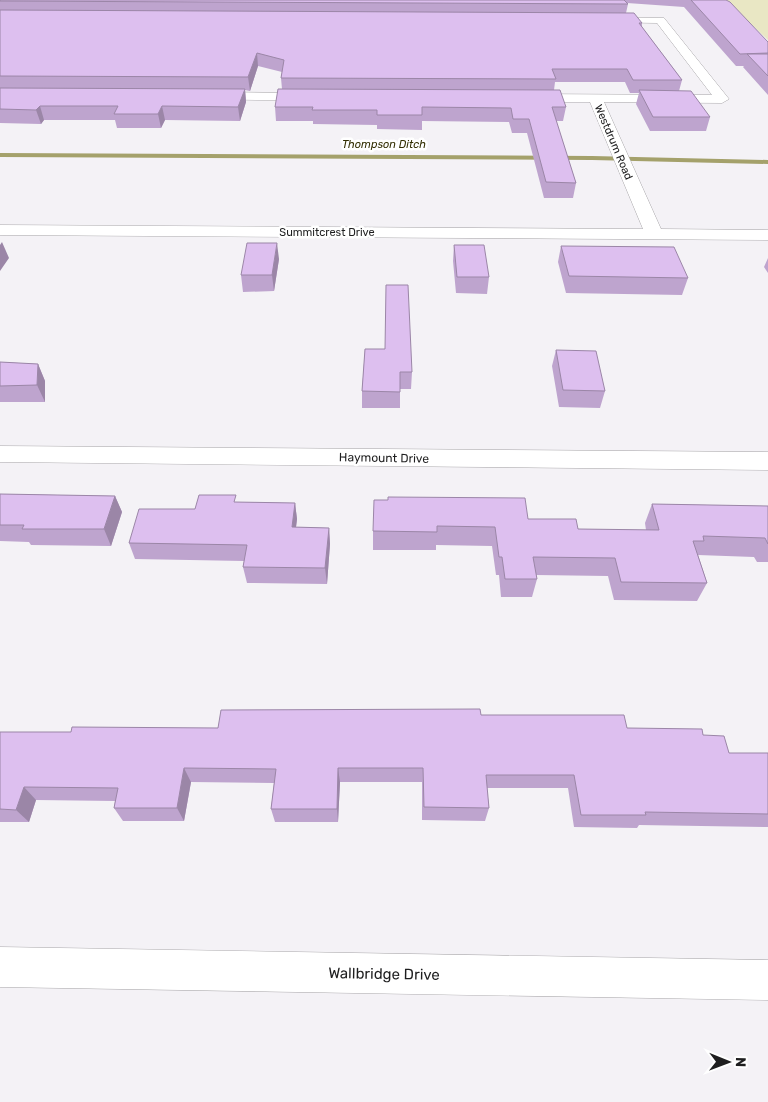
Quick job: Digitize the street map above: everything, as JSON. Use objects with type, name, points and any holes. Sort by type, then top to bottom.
[{"type":"street","name":"Westdrum Road","points":[[591,20],[660,20],[722,99],[595,98],[654,234]]},
{"type":"street","points":[[198,96],[327,97]]},
{"type":"street","points":[[506,98],[595,98]]},
{"type":"street","name":"Summitcrest Drive","points":[[0,230],[654,234]]},
{"type":"street","points":[[654,234],[768,235]]},
{"type":"street","name":"Haymount Drive","points":[[0,454],[768,461]]},
{"type":"street","name":"Wallbridge Drive","points":[[0,967],[768,980]]},
{"type":"shaded area","points":[[726,0],[768,0],[768,40]]},
{"type":"building","points":[[624,0],[628,4],[0,1]]},
{"type":"building","points":[[691,0],[726,0],[730,2],[768,42],[768,53],[740,54]]},
{"type":"building","points":[[0,10],[634,13],[642,23],[639,23],[682,80],[633,80],[627,69],[552,69],[556,79],[281,78],[284,60],[257,53],[248,77],[0,76]]},
{"type":"building","points":[[747,54],[768,54],[768,76]]},
{"type":"building","points":[[0,88],[245,89],[238,107],[162,106],[158,114],[114,114],[118,106],[40,106],[36,110],[0,109]]},
{"type":"building","points":[[278,89],[560,90],[566,107],[552,107],[576,183],[546,182],[529,119],[513,119],[511,108],[422,107],[422,115],[377,115],[377,110],[312,110],[313,107],[275,107]]},
{"type":"building","points":[[639,90],[691,91],[710,117],[653,117]]},
{"type":"building","points":[[247,243],[277,243],[272,275],[241,275]]},
{"type":"building","points":[[454,245],[484,245],[489,277],[457,277]]},
{"type":"building","points":[[561,246],[674,247],[688,278],[569,276]]},
{"type":"building","points":[[386,285],[408,285],[412,372],[400,372],[400,392],[362,391],[365,349],[385,349]]},
{"type":"building","points":[[556,350],[596,351],[605,391],[563,390]]},
{"type":"building","points":[[0,362],[38,364],[37,385],[0,386]]},
{"type":"building","points":[[0,494],[115,496],[104,529],[22,529],[24,525],[0,525]]},
{"type":"building","points":[[199,495],[236,495],[234,502],[295,503],[292,527],[329,528],[325,568],[243,567],[247,545],[129,543],[139,509],[195,509]]},
{"type":"building","points":[[388,497],[525,498],[528,519],[576,519],[578,529],[659,530],[652,504],[768,506],[768,544],[765,538],[703,536],[704,541],[693,541],[707,583],[621,582],[615,558],[533,557],[537,579],[505,579],[502,557],[499,557],[495,527],[437,526],[437,532],[373,531],[374,500],[388,500]]},
{"type":"building","points":[[480,709],[481,715],[624,715],[627,728],[702,729],[703,735],[724,736],[729,753],[768,753],[768,814],[645,812],[646,815],[581,815],[574,775],[486,775],[489,808],[424,807],[423,768],[338,768],[337,809],[271,809],[276,769],[184,768],[177,808],[114,808],[118,788],[24,787],[16,810],[0,809],[0,732],[71,732],[72,727],[218,728],[221,710]]},
{"type":"waterway","name":"Thompson Ditch","points":[[0,155],[592,158],[768,162]]}]
